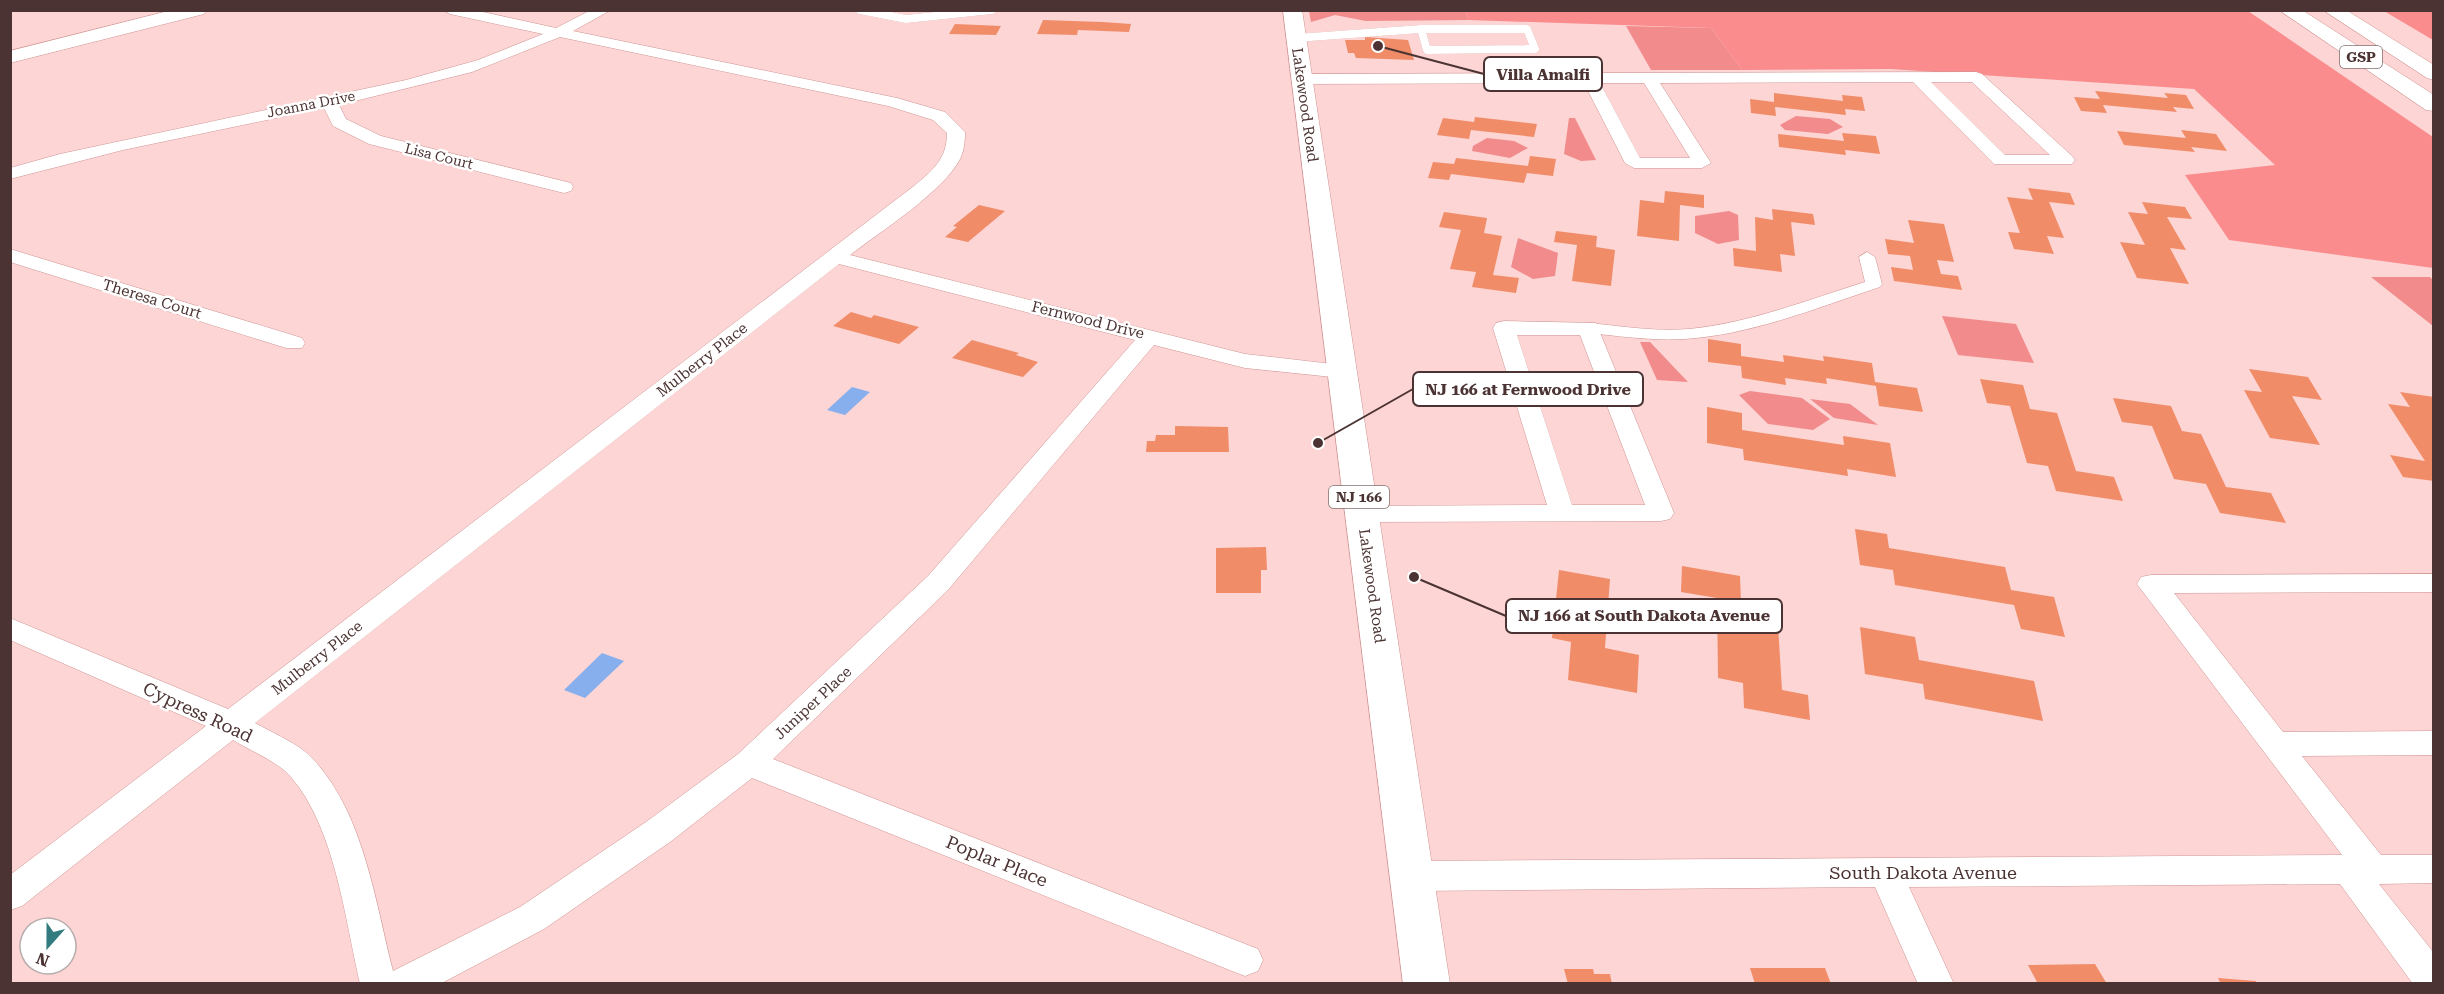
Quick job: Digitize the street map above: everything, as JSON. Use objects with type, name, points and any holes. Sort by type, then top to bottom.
[{"type":"main road","name":"GSP","points":[[2289,10],[2433,105]]},
{"type":"main road","name":"GSP","points":[[2332,10],[2433,74]]},
{"type":"main road","points":[[10,57],[194,11]]},
{"type":"main road","name":"Lakewood Road","points":[[1294,24],[1427,984]]},
{"type":"street","name":"Mulberry Place","points":[[10,895],[836,256],[945,170],[957,149],[956,132],[939,116],[891,102],[450,10]]},
{"type":"street","name":"Joanna Drive","points":[[10,174],[161,134],[329,101],[468,68],[556,33],[604,10]]},
{"type":"street","points":[[1302,79],[1917,77],[1976,77],[2066,160],[2000,160],[1917,77]]},
{"type":"street","points":[[1589,78],[1634,163],[1702,163],[1649,78]]},
{"type":"street","name":"Lisa Court","points":[[329,101],[339,122],[375,140],[564,187]]},
{"type":"street","name":"Theresa Court","points":[[10,255],[294,343]]},
{"type":"street","name":"Fernwood Drive","points":[[836,256],[1245,361],[1342,371]]},
{"type":"street","points":[[1562,513],[1504,328],[1588,328],[1634,333],[1686,334],[1739,326],[1874,284],[1867,257]]},
{"type":"street","points":[[1362,514],[1661,513],[1588,328]]},
{"type":"street","name":"Juniper Place","points":[[404,984],[532,918],[658,832],[749,763],[938,583],[1150,336]]},
{"type":"street","points":[[2433,583],[2151,584],[2275,744],[2433,982]]},
{"type":"street","name":"Cypress Road","points":[[10,628],[232,724],[301,766],[324,799],[345,848],[378,984]]},
{"type":"street","points":[[2275,744],[2433,743]]},
{"type":"street","name":"Poplar Place","points":[[749,763],[1245,960]]},
{"type":"street","name":"South Dakota Avenue","points":[[1412,876],[2433,869]]},
{"type":"street","points":[[1886,873],[1936,984]]},
{"type":"lane","points":[[860,10],[906,19],[992,10]]},
{"type":"lane","points":[[1294,24],[1421,29],[1527,29],[1535,49],[1427,50],[1421,29]]},
{"type":"shaded area","points":[[1309,11],[1465,11],[1469,20],[1366,21],[1335,15],[1311,22]]},
{"type":"shaded area","points":[[1465,11],[2248,11],[2433,137],[2433,268],[2229,240],[2185,175],[2275,165],[2194,89],[1890,69],[1742,70],[1711,28],[1469,20]]},
{"type":"shaded area","points":[[2384,11],[2433,11],[2433,40]]},
{"type":"shaded area","points":[[1626,26],[1711,28],[1742,70],[1651,70]]},
{"type":"shaded area","points":[[1796,116],[1830,119],[1843,127],[1828,134],[1785,130],[1780,125]]},
{"type":"shaded area","points":[[1569,118],[1575,118],[1596,160],[1581,161],[1564,154]]},
{"type":"shaded area","points":[[1487,138],[1514,141],[1528,148],[1510,158],[1472,151],[1473,146]]},
{"type":"shaded area","points":[[1729,211],[1738,215],[1739,240],[1718,244],[1695,233],[1695,216]]},
{"type":"shaded area","points":[[1518,238],[1558,253],[1555,276],[1533,279],[1511,267]]},
{"type":"shaded area","points":[[2371,277],[2430,277],[2433,280],[2433,326]]},
{"type":"shaded area","points":[[1942,316],[2016,324],[2034,363],[1958,355]]},
{"type":"shaded area","points":[[1640,342],[1650,342],[1688,382],[1657,380]]},
{"type":"shaded area","points":[[1750,391],[1802,398],[1830,419],[1813,430],[1768,424],[1739,395]]},
{"type":"shaded area","points":[[1810,399],[1850,404],[1878,425],[1834,418]]},
{"type":"water","points":[[852,387],[870,392],[845,415],[827,410]]},
{"type":"water","points":[[602,653],[624,661],[585,698],[564,690]]},
{"type":"building","points":[[1043,20],[1131,24],[1129,32],[1078,30],[1077,35],[1037,34]]},
{"type":"building","points":[[955,24],[1001,26],[996,35],[949,34]]},
{"type":"building","points":[[1365,37],[1408,40],[1414,60],[1356,58],[1354,53],[1348,53],[1345,40],[1365,40]]},
{"type":"building","points":[[2095,91],[2168,98],[2164,93],[2186,95],[2194,109],[2173,107],[2177,112],[2103,105],[2107,113],[2081,111],[2074,97],[2100,99]]},
{"type":"building","points":[[1774,93],[1843,101],[1842,95],[1862,97],[1865,111],[1845,109],[1846,115],[1775,107],[1776,116],[1751,113],[1750,99],[1774,102]]},
{"type":"building","points":[[1475,117],[1537,124],[1534,137],[1471,130],[1469,139],[1437,135],[1443,118],[1474,122]]},
{"type":"building","points":[[2181,130],[2216,134],[2227,151],[2191,147],[2195,152],[2124,145],[2117,131],[2186,138]]},
{"type":"building","points":[[1842,133],[1876,136],[1880,154],[1845,150],[1846,155],[1779,147],[1778,134],[1844,141]]},
{"type":"building","points":[[1530,156],[1556,159],[1553,176],[1527,173],[1524,183],[1451,174],[1449,180],[1428,178],[1433,162],[1454,164],[1456,158],[1528,166]]},
{"type":"building","points":[[2028,188],[2070,193],[2075,205],[2049,202],[2064,238],[2047,236],[2054,254],[2014,249],[2008,232],[2020,233],[2007,197],[2033,200]]},
{"type":"building","points":[[1665,191],[1704,195],[1704,208],[1680,205],[1679,241],[1637,236],[1640,200],[1664,203]]},
{"type":"building","points":[[2142,202],[2185,207],[2192,219],[2167,217],[2186,250],[2170,248],[2189,284],[2137,278],[2120,242],[2145,245],[2128,212],[2148,214]]},
{"type":"building","points":[[979,205],[1005,211],[968,242],[945,237],[957,227],[953,226]]},
{"type":"building","points":[[1772,209],[1813,214],[1815,225],[1791,222],[1795,256],[1780,254],[1782,272],[1734,266],[1733,248],[1756,251],[1755,217],[1773,220]]},
{"type":"building","points":[[1444,212],[1487,218],[1484,233],[1502,236],[1493,275],[1519,278],[1516,293],[1472,287],[1476,272],[1450,269],[1461,230],[1439,227]]},
{"type":"building","points":[[1908,220],[1944,224],[1954,262],[1937,260],[1941,274],[1958,276],[1962,290],[1894,281],[1891,267],[1913,270],[1910,256],[1888,254],[1885,239],[1914,243]]},
{"type":"building","points":[[1556,231],[1597,236],[1596,247],[1615,250],[1611,286],[1572,281],[1577,245],[1554,242]]},
{"type":"building","points":[[851,312],[871,318],[874,315],[919,327],[899,344],[833,326]]},
{"type":"building","points":[[1708,339],[1741,344],[1741,356],[1784,362],[1783,355],[1824,361],[1823,356],[1872,363],[1875,382],[1917,388],[1923,412],[1879,406],[1876,386],[1826,378],[1827,384],[1785,378],[1786,385],[1742,378],[1741,366],[1708,362]]},
{"type":"building","points":[[972,340],[1019,353],[1016,355],[1038,362],[1023,377],[952,358]]},
{"type":"building","points":[[2249,369],[2308,377],[2322,400],[2292,396],[2320,445],[2270,438],[2244,390],[2262,392]]},
{"type":"building","points":[[1980,379],[2023,385],[2030,409],[2057,413],[2076,471],[2114,477],[2123,501],[2056,491],[2048,466],[2027,463],[2010,406],[1987,403]]},
{"type":"building","points":[[2400,392],[2434,397],[2434,481],[2403,477],[2390,455],[2425,461],[2388,404],[2410,407]]},
{"type":"building","points":[[2113,398],[2171,406],[2182,431],[2201,434],[2226,487],[2271,493],[2286,523],[2220,513],[2206,484],[2174,479],[2152,426],[2122,422]]},
{"type":"building","points":[[1707,407],[1742,413],[1742,430],[1844,445],[1843,436],[1890,443],[1896,477],[1847,469],[1848,476],[1744,460],[1743,449],[1707,443]]},
{"type":"building","points":[[1175,426],[1228,427],[1229,452],[1146,452],[1147,441],[1155,441],[1156,435],[1175,435]]},
{"type":"building","points":[[1855,529],[1887,534],[1889,548],[2005,567],[2011,590],[2054,597],[2065,637],[2021,629],[2014,605],[1895,585],[1893,570],[1860,565]]},
{"type":"building","points":[[1266,547],[1267,570],[1261,570],[1261,593],[1216,593],[1216,548]]},
{"type":"building","points":[[1682,566],[1740,576],[1741,603],[1777,609],[1782,690],[1808,695],[1810,720],[1744,708],[1743,683],[1718,678],[1717,598],[1681,592]]},
{"type":"building","points":[[1559,570],[1610,579],[1605,648],[1639,655],[1637,693],[1568,680],[1571,642],[1552,638]]},
{"type":"building","points":[[1860,627],[1915,637],[1919,660],[2034,681],[2043,721],[1925,699],[1923,684],[1865,674]]},
{"type":"building","points":[[2095,964],[2107,984],[2038,984],[2028,965]]},
{"type":"building","points":[[1750,968],[1825,968],[1831,984],[1755,984]]},
{"type":"building","points":[[1564,969],[1593,969],[1594,974],[1610,974],[1612,984],[1568,984]]},
{"type":"building","points":[[2218,978],[2256,981],[2257,984],[2221,984]]},
{"type":"place","name":"Villa Amalfi","points":[[1378,46]]},
{"type":"place","name":"NJ 166 at Fernwood Drive","points":[[1318,443]]},
{"type":"place","name":"NJ 166 at South Dakota Avenue","points":[[1414,577]]}]
